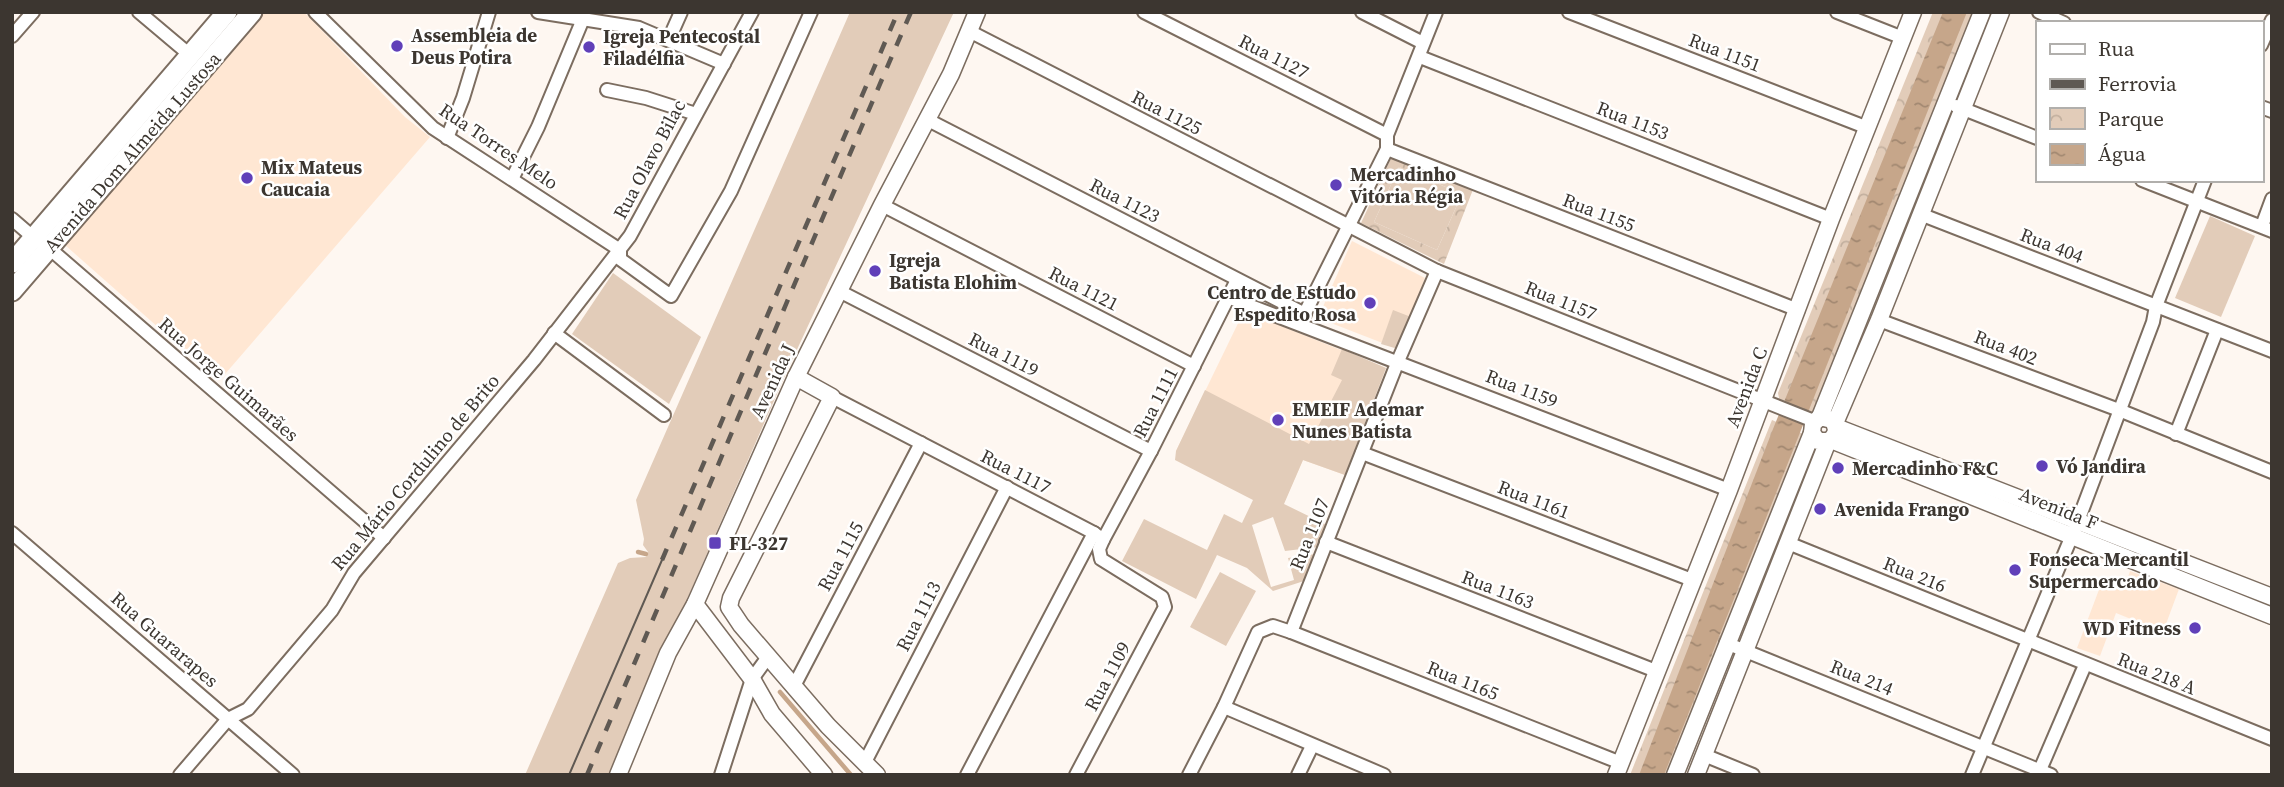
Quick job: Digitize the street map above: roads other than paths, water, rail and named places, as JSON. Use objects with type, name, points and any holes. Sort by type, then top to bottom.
[{"type":"main road","name":"Avenida Dom Almeida Lustosa","points":[[12,291],[41,243],[227,12]]},
{"type":"main road","name":"Avenida Dom Almeida Lustosa","points":[[12,263],[41,243],[252,12]]},
{"type":"street","points":[[12,36],[33,12]]},
{"type":"street","points":[[139,12],[190,55]]},
{"type":"street","name":"Rua Torres Melo","points":[[315,12],[433,128],[620,250],[621,259],[671,296],[731,191],[811,12]]},
{"type":"street","points":[[447,138],[463,99],[489,12]]},
{"type":"street","points":[[538,12],[591,17],[639,28],[724,64]]},
{"type":"street","points":[[669,39],[681,12]]},
{"type":"street","name":"Rua Olavo Bilac","points":[[620,250],[660,184],[752,12]]},
{"type":"street","name":"Avenida J","points":[[618,775],[668,653],[695,604],[796,377],[928,120],[977,12]]},
{"type":"street","name":"Rua 1127","points":[[1144,12],[1387,135]]},
{"type":"street","points":[[1362,12],[1423,43]]},
{"type":"street","points":[[1302,319],[1387,149],[1387,135],[1436,12]]},
{"type":"street","name":"Rua 1151","points":[[1569,12],[1868,128]]},
{"type":"street","points":[[1837,12],[1903,38]]},
{"type":"street","name":"Avenida C","points":[[1618,769],[1729,490],[1770,404],[1798,310],[1913,12]]},
{"type":"street","points":[[1675,775],[1726,643],[1822,427],[1945,102],[1982,12]]},
{"type":"street","points":[[1696,775],[1788,543],[1822,427],[1879,320],[2001,12]]},
{"type":"street","points":[[2039,12],[2059,21]]},
{"type":"street","points":[[512,179],[591,17]]},
{"type":"street","points":[[2263,40],[2272,20]]},
{"type":"street","name":"Rua 1125","points":[[969,31],[1347,227]]},
{"type":"street","name":"Rua 1153","points":[[1420,57],[1832,219]]},
{"type":"street","points":[[607,90],[696,114]]},
{"type":"street","points":[[1945,102],[2036,138]]},
{"type":"street","name":"Rua 1123","points":[[928,120],[1237,280],[1302,319]]},
{"type":"street","name":"Rua 1155","points":[[1387,149],[1798,310]]},
{"type":"street","points":[[2148,182],[2267,229],[2272,199]]},
{"type":"street","points":[[1972,775],[2074,528],[2204,182]]},
{"type":"street","name":"Rua 1121","points":[[882,205],[1194,366]]},
{"type":"street","name":"Rua 404","points":[[1920,214],[2272,351]]},
{"type":"street","name":"Rua Jorge Guimarães","points":[[12,219],[384,538]]},
{"type":"street","name":"Rua 1157","points":[[1347,227],[1437,271],[1822,427]]},
{"type":"street","name":"Rua Mário Cordulino de Brito","points":[[180,775],[228,719],[248,709],[332,610],[354,573],[620,250]]},
{"type":"street","name":"Rua 1107","points":[[1292,632],[1398,361],[1437,271]]},
{"type":"street","name":"Rua 1111","points":[[967,775],[1099,536],[1152,451],[1237,280]]},
{"type":"street","name":"Rua 1119","points":[[839,290],[1152,451]]},
{"type":"street","name":"Rua 1159","points":[[1230,298],[1302,319],[1398,361],[1729,490]]},
{"type":"street","name":"Rua 402","points":[[1879,320],[2119,410],[2272,472]]},
{"type":"street","points":[[2176,434],[2217,330]]},
{"type":"street","points":[[554,333],[664,415]]},
{"type":"street","points":[[796,377],[832,397],[731,598],[729,607],[794,687],[877,775]]},
{"type":"street","name":"Rua 1117","points":[[832,397],[1099,536]]},
{"type":"street","name":"Avenida F","points":[[1822,427],[2074,528],[2272,616]]},
{"type":"street","name":"Rua 1115","points":[[794,687],[921,443]]},
{"type":"street","name":"Rua 1161","points":[[1362,453],[1692,580]]},
{"type":"street","name":"Rua 1113","points":[[865,762],[1007,487]]},
{"type":"street","name":"Avenida F","points":[[2074,528],[2272,597]]},
{"type":"street","name":"Rua Guararapes","points":[[12,533],[293,775]]},
{"type":"street","name":"Rua 1109","points":[[1076,775],[1165,607],[1165,601],[1160,594],[1101,559],[1099,536]]},
{"type":"street","name":"Rua 1163","points":[[1326,542],[1656,671]]},
{"type":"street","name":"Rua 216","points":[[1788,543],[2027,642]]},
{"type":"street","points":[[695,604],[752,679],[772,714],[824,774]]},
{"type":"street","points":[[1189,775],[1258,632],[1273,626],[1292,632]]},
{"type":"street","name":"Rua 1165","points":[[1292,632],[1618,769]]},
{"type":"street","name":"Rua 218 A","points":[[2027,642],[2272,740]]},
{"type":"street","name":"Rua 214","points":[[1726,643],[2046,773]]},
{"type":"street","points":[[721,775],[752,679],[768,657]]},
{"type":"street","points":[[2046,773],[2085,665]]},
{"type":"street","points":[[1224,707],[1384,775]]},
{"type":"street","points":[[1298,775],[1312,746]]},
{"type":"street","points":[[1704,755],[1754,775]]},
{"type":"water","points":[[1943,12],[1967,12],[1664,775],[1639,775],[1773,429]]},
{"type":"waterway","points":[[638,552],[646,554]]},
{"type":"waterway","points":[[780,692],[851,775]]},
{"type":"tram line","points":[[569,775],[662,560]]},
{"type":"railway","points":[[662,560],[898,12]]},
{"type":"railway","points":[[587,775],[911,12]]},
{"type":"place","name":"Assembleia de Deus Potira","points":[[397,46]]},
{"type":"place","name":"Igreja Pentecostal Filadélfia","points":[[589,47]]},
{"type":"place","name":"Mix Mateus Caucaia","points":[[247,178]]},
{"type":"place","name":"Mercadinho Vitória Régia","points":[[1336,185]]},
{"type":"place","name":"Igreja Batista Elohim","points":[[875,271]]},
{"type":"place","name":"Centro de Estudo Espedito Rosa","points":[[1370,303]]},
{"type":"place","name":"EMEIF Ademar Nunes Batista","points":[[1278,420]]},
{"type":"place","name":"Vó Jandira","points":[[2042,466]]},
{"type":"place","name":"Mercadinho F&C","points":[[1838,468]]},
{"type":"place","name":"Avenida Frango","points":[[1820,509]]},
{"type":"place","name":"FL-327","points":[[715,543]]},
{"type":"place","name":"Fonseca Mercantil Supermercado","points":[[2015,570]]},
{"type":"place","name":"WD Fitness","points":[[2195,628]]}]
